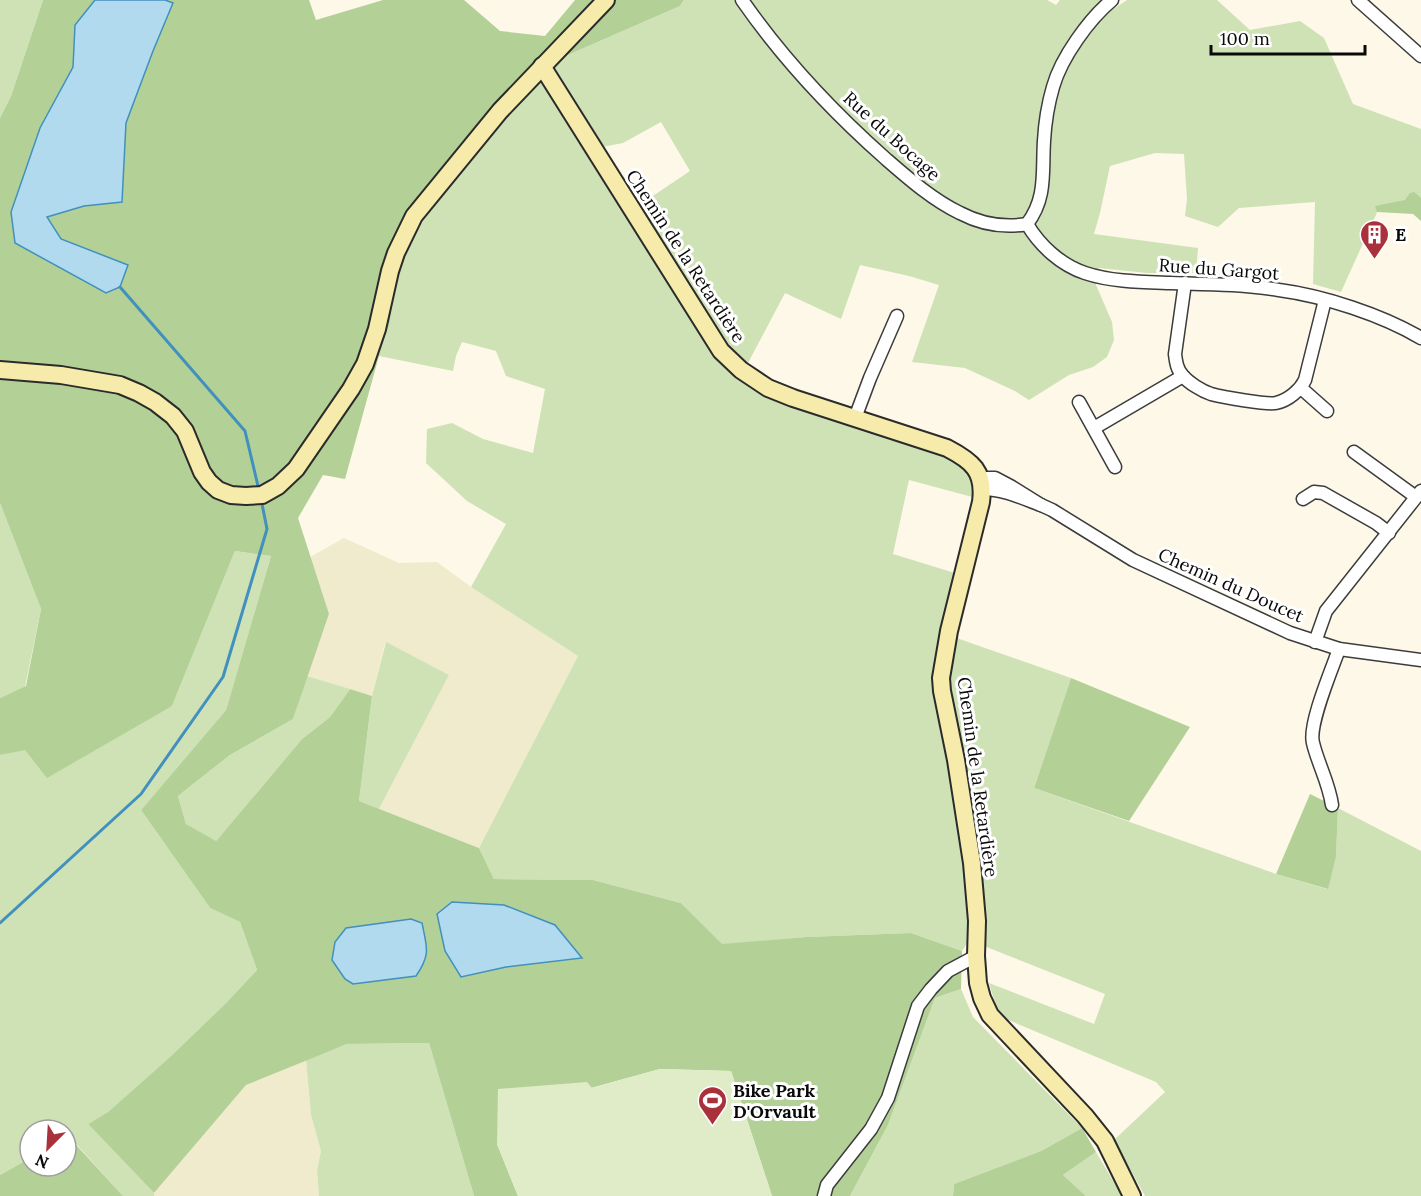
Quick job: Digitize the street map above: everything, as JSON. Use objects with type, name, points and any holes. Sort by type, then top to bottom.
[{"type":"street","points":[[0,370],[61,375],[130,389],[156,402],[173,416],[185,431],[202,472],[218,490],[231,495],[262,495],[278,486],[296,469],[365,364],[377,329],[390,271],[414,216],[500,111],[606,0]]},
{"type":"street","name":"Rue du Bocage","points":[[742,0],[800,74],[852,128],[910,180],[960,214],[985,223],[1011,227],[1027,225]]},
{"type":"street","points":[[1027,225],[1034,216],[1041,198],[1048,107],[1054,84],[1066,58],[1080,36],[1102,8],[1112,0]]},
{"type":"street","points":[[1358,0],[1421,56]]},
{"type":"street","name":"Chemin de la Retardière","points":[[542,66],[721,351],[741,370],[768,388],[793,398],[947,448],[968,461],[977,470],[981,483],[981,502],[949,631],[941,678],[972,863],[977,921],[978,983],[990,1015],[1085,1116],[1105,1141],[1132,1196]]},
{"type":"street","name":"Rue du Gargot","points":[[1027,225],[1034,237],[1047,250],[1083,272],[1102,278],[1269,289],[1325,300],[1367,313],[1421,338]]},
{"type":"street","points":[[1185,283],[1175,354],[1176,366],[1183,376],[1195,386],[1210,394],[1268,403],[1279,402],[1301,388],[1325,300]]},
{"type":"street","points":[[855,418],[897,316]]},
{"type":"street","points":[[1094,428],[1183,376]]},
{"type":"street","points":[[1301,388],[1327,411]]},
{"type":"street","points":[[1079,402],[1115,467]]},
{"type":"street","points":[[1315,642],[1326,611],[1418,494],[1354,452]]},
{"type":"street","name":"Chemin du Doucet","points":[[981,483],[991,489],[1052,510],[1133,560],[1290,633],[1339,649],[1421,660]]},
{"type":"street","points":[[1303,499],[1314,492],[1323,493],[1376,523],[1389,533]]},
{"type":"street","points":[[1332,805],[1331,794],[1312,740],[1316,718],[1339,649]]},
{"type":"street","points":[[824,1196],[827,1185],[871,1130],[888,1098],[918,1006],[948,971],[976,956]]},
{"type":"shaded area","points":[[344,538],[399,563],[437,562],[471,587],[578,656],[479,848],[379,809],[449,675],[385,643],[372,696],[307,676],[329,615],[310,557]]},
{"type":"shaded area","points":[[306,1060],[311,1115],[321,1151],[317,1170],[319,1196],[154,1196],[154,1193],[246,1085]]},
{"type":"green space","points":[[0,0],[43,0],[11,96],[0,118]]},
{"type":"green space","points":[[43,0],[95,0],[75,25],[73,67],[40,128],[11,212],[15,243],[128,265],[61,239],[47,217],[84,206],[122,202],[126,123],[172,3],[165,0],[309,0],[316,20],[383,0],[464,0],[500,31],[545,36],[575,0],[684,0],[680,6],[561,58],[517,102],[422,217],[398,261],[390,322],[345,479],[323,475],[298,518],[329,614],[293,719],[230,755],[178,796],[186,824],[216,841],[302,739],[330,717],[350,689],[372,696],[359,801],[479,848],[494,879],[593,880],[681,903],[722,944],[806,937],[911,933],[962,951],[961,989],[935,998],[888,1125],[850,1196],[772,1196],[731,1071],[660,1069],[591,1088],[497,1144],[518,1196],[474,1196],[429,1043],[347,1044],[246,1085],[154,1193],[88,1124],[108,1112],[171,1056],[257,970],[240,922],[210,908],[141,810],[226,710],[271,556],[235,551],[172,706],[47,778],[25,750],[0,755],[0,698],[26,686],[41,609],[0,503],[0,118],[11,96]],"holes":[[[504,905],[555,925],[582,957],[506,967],[461,977]]]},
{"type":"green space","points":[[684,0],[1047,0],[1056,5],[1060,0],[1104,0],[1112,10],[1127,0],[1217,0],[1250,30],[1300,21],[1324,38],[1353,104],[1421,129],[1421,217],[1414,211],[1379,208],[1341,292],[1313,284],[1315,202],[1239,208],[1218,227],[1185,216],[1187,199],[1184,154],[1155,153],[1110,166],[1094,234],[1198,248],[1196,273],[1147,273],[1099,268],[1096,285],[1112,322],[1114,340],[1107,357],[1093,367],[1069,375],[1029,400],[965,368],[912,362],[939,285],[860,265],[841,319],[785,293],[740,378],[943,454],[969,473],[976,498],[909,480],[893,554],[958,574],[945,634],[1071,678],[1034,788],[1276,874],[1327,889],[1336,857],[1338,808],[1421,851],[1421,1196],[1145,1196],[1114,1140],[1165,1092],[1156,1082],[999,1016],[989,983],[1094,1024],[1105,994],[969,940],[962,951],[911,933],[806,937],[722,945],[681,903],[593,880],[494,879],[479,848],[578,656],[471,587],[506,524],[467,501],[426,463],[427,429],[452,423],[483,439],[533,453],[545,389],[506,376],[496,351],[462,342],[453,371],[379,356],[390,322],[398,261],[422,217],[517,102],[561,58],[680,6]],"holes":[[[661,122],[690,171],[638,206],[602,147],[623,143]]]},
{"type":"green space","points":[[1414,192],[1421,198],[1421,221],[1413,214],[1377,212],[1375,206],[1405,200],[1410,193]]},
{"type":"green space","points":[[0,503],[41,609],[25,687],[0,698]]},
{"type":"green space","points":[[235,551],[271,556],[226,710],[141,810],[210,908],[240,922],[257,970],[171,1056],[108,1112],[88,1124],[154,1193],[154,1196],[123,1196],[78,1146],[78,1118],[18,1118],[18,1165],[0,1175],[0,755],[172,706]]},
{"type":"green space","points":[[386,642],[449,675],[379,809],[359,801],[372,696]]},
{"type":"green space","points":[[307,676],[350,689],[330,717],[302,739],[215,842],[186,824],[178,796],[230,755],[293,719]]},
{"type":"green space","points":[[1071,678],[1190,727],[1129,821],[1034,788]]},
{"type":"green space","points":[[1310,794],[1338,808],[1336,857],[1328,889],[1276,874]]},
{"type":"green space","points":[[961,989],[973,1017],[1082,1128],[1041,1151],[954,1184],[953,1196],[850,1196],[888,1125],[935,998]]},
{"type":"green space","points":[[429,1043],[474,1196],[319,1196],[317,1170],[321,1151],[311,1115],[306,1060],[347,1044]]},
{"type":"green space","points":[[660,1069],[731,1071],[772,1196],[518,1196],[497,1144],[498,1089],[587,1082],[592,1088]]},
{"type":"green space","points":[[1082,1128],[1096,1152],[1063,1175],[1086,1196],[953,1196],[954,1184],[1041,1151]]},
{"type":"green space","points":[[78,1147],[123,1196],[0,1196],[0,1175],[18,1165],[18,1178],[78,1178]]},
{"type":"green space","points":[[1096,1152],[1122,1196],[1086,1196],[1063,1175]]},
{"type":"water","points":[[95,0],[165,0],[173,3],[126,123],[122,202],[84,206],[47,217],[61,239],[128,265],[120,287],[106,293],[15,243],[11,212],[40,128],[73,67],[75,25]]},
{"type":"water","points":[[452,902],[504,905],[555,925],[582,958],[506,967],[461,977],[445,951],[437,914]]},
{"type":"water","points":[[411,919],[422,923],[426,945],[426,956],[416,976],[353,984],[345,979],[332,960],[335,942],[346,928]]},
{"type":"waterway","points":[[120,287],[245,431],[258,486]]},
{"type":"waterway","points":[[0,923],[141,794],[223,677],[267,529],[262,504]]},
{"type":"place","name":"E","points":[[1374,260]]},
{"type":"place","name":"Bike Park D'Orvault","points":[[712,1126]]}]
